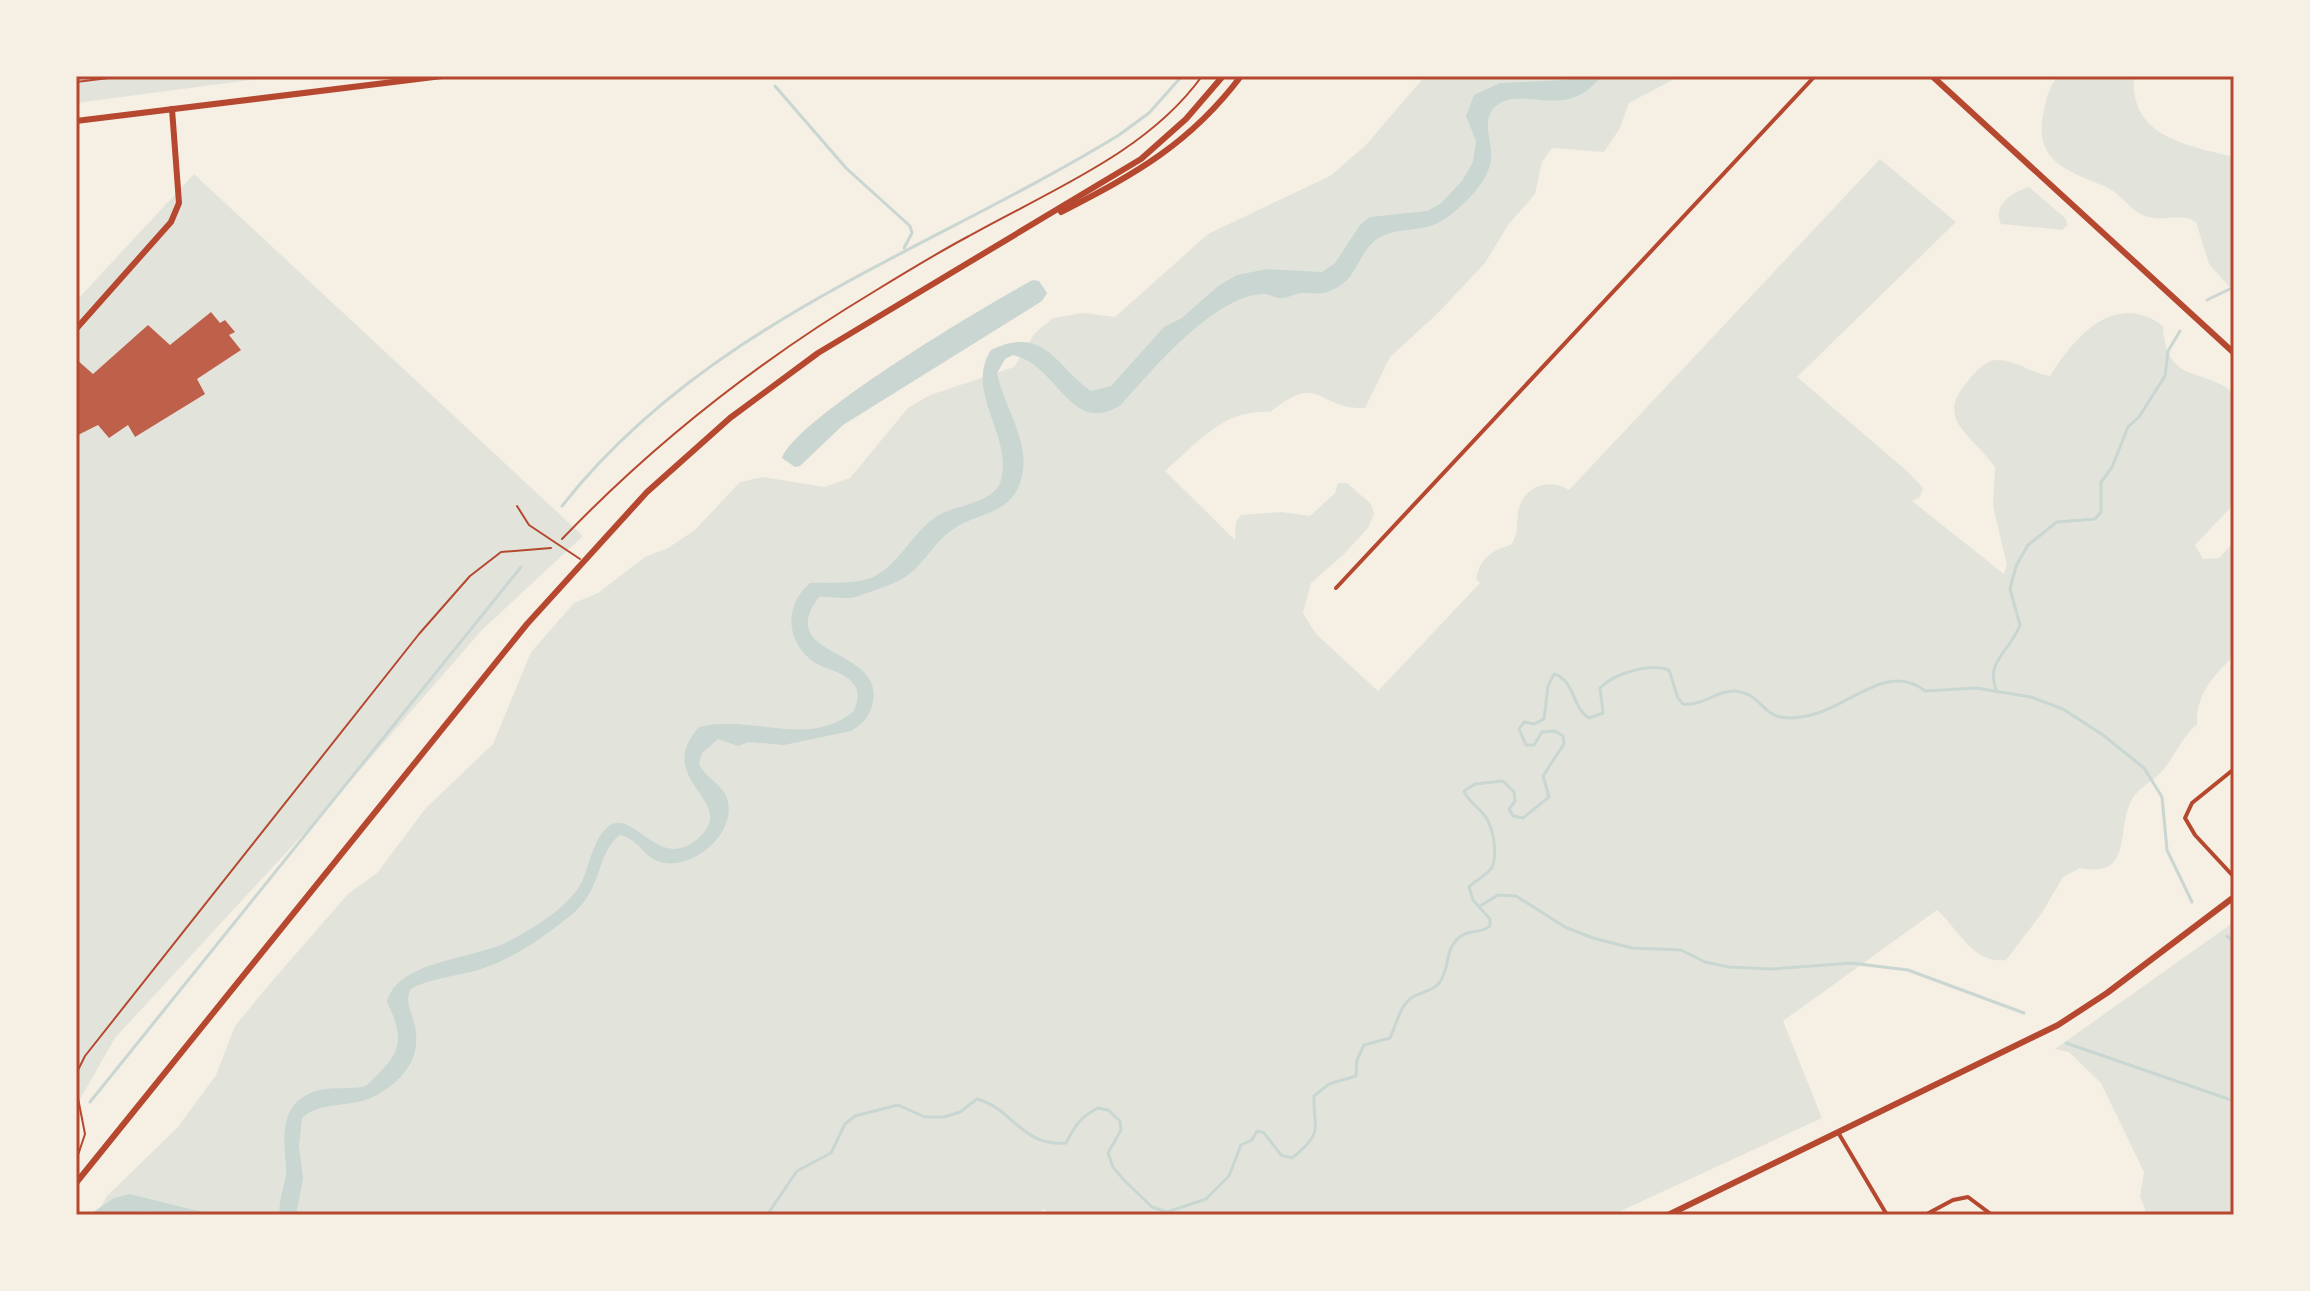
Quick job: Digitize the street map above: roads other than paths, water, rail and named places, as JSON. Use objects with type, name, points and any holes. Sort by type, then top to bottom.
[{"type":"street","points":[[76,121],[442,76]]},
{"type":"street","points":[[1015,236],[1148,153],[1186,119],[1223,76]]},
{"type":"street","points":[[76,1183],[581,560],[680,461],[778,382],[886,310],[1169,151],[1209,116],[1241,76]]},
{"type":"street","points":[[1336,588],[1815,76]]},
{"type":"street","points":[[1932,76],[2234,353]]},
{"type":"street","points":[[76,329],[171,222],[179,203],[172,109]]},
{"type":"street","points":[[2234,769],[2192,803],[2185,818],[2195,835],[2234,877]]},
{"type":"street","points":[[1668,1215],[2058,1025],[2107,993],[2234,897]]},
{"type":"street","points":[[1839,1134],[1887,1215]]},
{"type":"street","points":[[1925,1215],[1953,1200],[1968,1197],[1992,1215]]},
{"type":"lane","points":[[517,506],[529,525],[560,542],[581,560]]},
{"type":"waterway","points":[[562,506],[620,442],[683,387],[751,339],[822,296],[1119,135],[1149,113],[1182,76]]},
{"type":"waterway","points":[[775,86],[846,168],[910,226],[912,233],[904,248]]},
{"type":"waterway","points":[[2207,300],[2234,287]]},
{"type":"waterway","points":[[1997,692],[1994,681],[1996,664],[2020,625],[2010,589],[2016,566],[2028,545],[2057,522],[2095,519],[2101,512],[2101,482],[2112,467],[2128,427],[2139,417],[2165,376],[2168,351],[2180,331]]},
{"type":"waterway","points":[[90,1102],[521,567]]},
{"type":"waterway","points":[[767,1215],[797,1171],[831,1153],[845,1124],[855,1116],[898,1105],[925,1117],[944,1117],[960,1112],[977,1099],[999,1110],[1038,1139],[1051,1143],[1066,1143],[1087,1115],[1098,1108],[1108,1110],[1120,1121],[1121,1130],[1108,1153],[1113,1167],[1152,1207],[1167,1212],[1206,1199],[1229,1176],[1241,1145],[1252,1140],[1257,1131],[1264,1133],[1281,1155],[1292,1158],[1313,1136],[1314,1096],[1329,1084],[1356,1076],[1357,1060],[1364,1045],[1390,1038],[1406,1003],[1439,984],[1456,941],[1464,934],[1490,926],[1490,919],[1473,900],[1469,887],[1492,866],[1494,839],[1485,817],[1464,791],[1475,784],[1503,781],[1514,792],[1515,801],[1509,809],[1513,816],[1523,818],[1549,797],[1543,776],[1564,744],[1563,736],[1555,731],[1542,732],[1534,745],[1526,745],[1519,729],[1524,722],[1534,724],[1544,719],[1548,686],[1554,674],[1566,682],[1579,708],[1589,718],[1603,713],[1600,688],[1606,683],[1623,674],[1653,668],[1669,670],[1683,704],[1697,703],[1735,691],[1746,694],[1774,715],[1784,718],[1818,713],[1872,687],[1898,681],[1912,683],[1925,691],[1976,688],[2031,697],[2063,709],[2103,735],[2144,768],[2162,797],[2167,850],[2192,902]]},
{"type":"waterway","points":[[1480,906],[1498,895],[1516,896],[1565,927],[1593,938],[1632,948],[1681,950],[1705,962],[1729,967],[1772,969],[1851,963],[1908,970],[2024,1013]]},
{"type":"waterway","points":[[2227,936],[2234,942]]},
{"type":"waterway","points":[[2066,1043],[2234,1101]]}]
